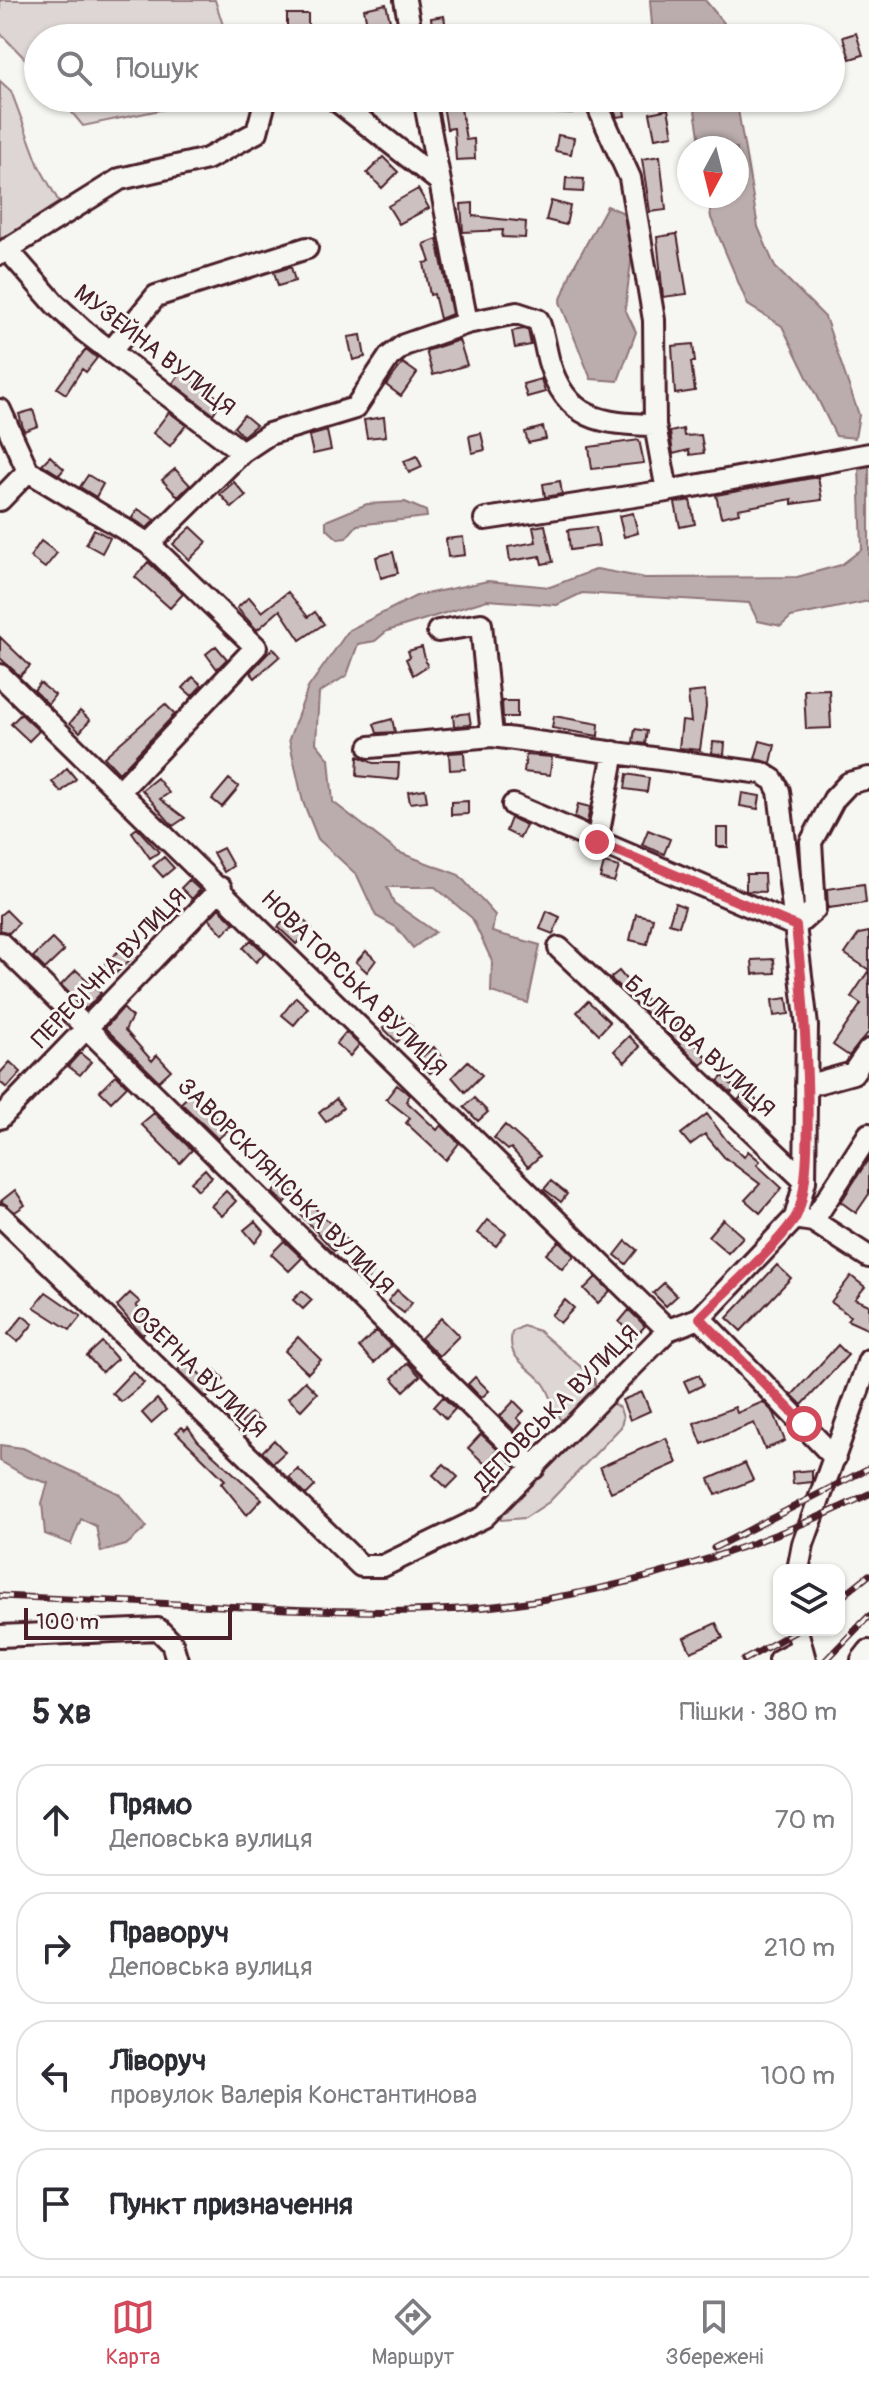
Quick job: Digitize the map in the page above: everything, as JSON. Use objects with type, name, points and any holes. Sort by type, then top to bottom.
[{"type":"street","points":[[405,0],[409,24]]},
{"type":"street","points":[[4,251],[120,179],[207,159],[257,132],[262,112]]},
{"type":"street","points":[[351,112],[439,181]]},
{"type":"street","points":[[427,112],[467,323]]},
{"type":"street","points":[[600,112],[630,178],[654,320],[655,425],[667,491]]},
{"type":"street","points":[[111,351],[156,296],[307,248]]},
{"type":"street","name":"МУЗЕЙНА ВУЛИЦЯ","points":[[4,251],[55,304],[242,452]]},
{"type":"street","name":"МУЗЕЙНА ВУЛИЦЯ","points":[[149,544],[242,452],[278,429],[355,408],[396,351],[467,323],[528,314],[538,320],[550,364],[568,402],[596,420],[655,425]]},
{"type":"street","points":[[0,410],[28,471],[149,544],[256,647],[120,791]]},
{"type":"street","points":[[485,519],[667,491],[869,454]]},
{"type":"street","points":[[0,500],[28,471]]},
{"type":"street","points":[[438,631],[481,624],[492,736]]},
{"type":"street","name":"НОВАТОРСЬКА ВУЛИЦЯ","points":[[0,675],[221,888],[668,1330]]},
{"type":"street","points":[[370,747],[492,736],[614,752],[597,842]]},
{"type":"street","name":"ДЕПОВСЬКА ВУЛИЦЯ","points":[[361,1566],[383,1566],[484,1517],[668,1330],[700,1318],[804,1220],[807,1026],[779,791],[773,780],[762,773],[614,752]]},
{"type":"street","points":[[513,805],[796,926],[815,909],[811,842],[834,799],[849,783],[869,778]]},
{"type":"street","name":"ПЕРЕСІЧНА ВУЛИЦЯ","points":[[0,1118],[221,888]]},
{"type":"street","name":"ЗАВОРСКЛЯНСЬКА ВУЛИЦЯ","points":[[0,943],[534,1468]]},
{"type":"street","name":"БАЛКОВА ВУЛИЦЯ","points":[[559,948],[805,1181]]},
{"type":"street","points":[[806,1086],[853,1073],[869,1050]]},
{"type":"street","points":[[869,1134],[804,1220],[869,1257]]},
{"type":"street","name":"ОЗЕРНА ВУЛИЦЯ","points":[[0,1215],[361,1566]]},
{"type":"street","points":[[700,1318],[835,1458]]},
{"type":"street","points":[[799,1564],[803,1544],[869,1360]]},
{"type":"street","points":[[0,1636],[158,1629],[172,1643],[177,1660]]},
{"type":"street","points":[[779,1660],[801,1646]]},
{"type":"street","points":[[862,1660],[869,1651]]},
{"type":"shaded area","points":[[0,0],[215,0],[223,24],[24,24],[24,58],[0,33]]},
{"type":"shaded area","points":[[650,0],[705,0],[724,24],[652,24]]},
{"type":"shaded area","points":[[0,81],[11,91],[39,166],[59,202],[0,241]]},
{"type":"shaded area","points":[[72,112],[150,112],[83,126]]},
{"type":"shaded area","points":[[695,112],[738,112],[742,136],[699,136]]},
{"type":"shaded area","points":[[749,174],[758,227],[775,267],[825,317],[859,415],[855,438],[836,436],[782,326],[748,305],[711,218],[710,208],[749,208]]},
{"type":"shaded area","points":[[607,206],[622,212],[634,238],[625,309],[636,332],[618,381],[591,379],[560,302],[572,270]]},
{"type":"shaded area","points":[[859,466],[869,466],[869,601],[791,617],[781,626],[758,621],[749,603],[582,593],[557,605],[487,600],[387,631],[375,641],[358,644],[347,675],[319,693],[316,743],[329,759],[333,802],[398,852],[459,875],[495,915],[492,932],[540,945],[528,1003],[491,992],[492,961],[472,918],[435,887],[387,887],[394,903],[435,932],[413,948],[396,927],[376,916],[357,875],[318,839],[303,802],[289,739],[308,688],[349,630],[416,596],[488,581],[550,587],[597,569],[645,578],[797,577],[841,565],[862,549]]},
{"type":"shaded area","points":[[405,502],[426,511],[427,517],[357,525],[346,538],[338,539],[326,528],[326,521],[367,504]]},
{"type":"shaded area","points":[[523,1326],[539,1331],[594,1378],[597,1394],[572,1420],[560,1419],[544,1384],[512,1350],[512,1332]]},
{"type":"shaded area","points":[[611,1403],[620,1408],[623,1418],[621,1427],[549,1502],[525,1518],[501,1520],[497,1508],[602,1405]]},
{"type":"shaded area","points":[[0,1445],[23,1448],[118,1493],[147,1527],[126,1545],[101,1552],[96,1526],[81,1519],[71,1544],[45,1534],[42,1503],[48,1483],[28,1477],[0,1461]]},
{"type":"building","points":[[386,4],[391,24],[367,24],[364,9]]},
{"type":"building","points":[[287,14],[308,14],[308,24],[287,24]]},
{"type":"building","points":[[444,16],[445,24],[432,24],[431,18]]},
{"type":"building","points":[[856,33],[863,55],[850,59],[845,36]]},
{"type":"building","points":[[444,112],[462,112],[466,140],[474,139],[475,159],[456,160],[454,128],[447,129]]},
{"type":"building","points":[[615,112],[624,112],[625,116],[617,117]]},
{"type":"building","points":[[669,112],[673,135],[655,138],[650,113]]},
{"type":"building","points":[[558,135],[574,138],[571,154],[555,151]]},
{"type":"building","points":[[660,156],[666,210],[650,212],[642,159]]},
{"type":"building","points":[[383,157],[398,172],[382,188],[367,173]]},
{"type":"building","points":[[566,178],[584,179],[583,192],[565,191]]},
{"type":"building","points":[[418,189],[429,208],[399,224],[388,206]]},
{"type":"building","points":[[551,201],[570,206],[566,225],[546,220]]},
{"type":"building","points":[[473,203],[473,216],[526,222],[525,238],[502,237],[503,230],[463,232],[461,204]]},
{"type":"building","points":[[677,234],[687,294],[663,297],[657,237]]},
{"type":"building","points":[[437,239],[452,314],[440,319],[434,294],[430,295],[424,263],[430,262],[424,244]]},
{"type":"building","points":[[291,267],[295,281],[278,286],[274,272]]},
{"type":"building","points":[[528,330],[531,345],[515,348],[512,331]]},
{"type":"building","points":[[361,335],[365,357],[353,360],[348,337]]},
{"type":"building","points":[[459,340],[467,365],[433,375],[426,351]]},
{"type":"building","points":[[693,344],[695,362],[691,362],[695,391],[675,394],[672,346]]},
{"type":"building","points":[[86,349],[97,358],[86,372],[82,369],[66,394],[57,388]]},
{"type":"building","points":[[403,363],[417,373],[401,396],[386,385]]},
{"type":"building","points":[[180,373],[222,400],[213,414],[173,383]]},
{"type":"building","points":[[541,379],[545,392],[527,397],[523,384]]},
{"type":"building","points":[[33,410],[38,426],[24,431],[19,414]]},
{"type":"building","points":[[169,412],[186,425],[170,446],[153,433]]},
{"type":"building","points":[[244,415],[256,425],[243,436],[234,427]]},
{"type":"building","points":[[384,417],[386,436],[367,438],[364,420]]},
{"type":"building","points":[[543,427],[546,439],[528,443],[525,432]]},
{"type":"building","points":[[683,429],[684,436],[701,435],[704,453],[690,455],[689,450],[673,454],[670,432]]},
{"type":"building","points":[[327,431],[331,450],[313,454],[309,436]]},
{"type":"building","points":[[481,433],[485,450],[472,453],[469,436]]},
{"type":"building","points":[[639,440],[644,463],[592,469],[589,447]]},
{"type":"building","points":[[50,456],[64,469],[59,475],[42,464]]},
{"type":"building","points":[[417,456],[422,467],[409,473],[404,461]]},
{"type":"building","points":[[175,469],[190,485],[178,497],[162,480]]},
{"type":"building","points":[[88,475],[103,484],[96,497],[80,487]]},
{"type":"building","points":[[818,477],[822,500],[792,504],[792,499],[738,509],[739,513],[721,517],[716,495]]},
{"type":"building","points":[[560,481],[562,494],[545,497],[543,484]]},
{"type":"building","points":[[234,482],[246,496],[232,508],[220,494]]},
{"type":"building","points":[[690,500],[695,524],[680,527],[675,503]]},
{"type":"building","points":[[138,509],[155,520],[147,528],[132,518]]},
{"type":"building","points":[[633,513],[638,533],[624,537],[619,516]]},
{"type":"building","points":[[545,525],[553,562],[542,564],[540,556],[510,561],[508,547],[536,542],[533,527]]},
{"type":"building","points":[[191,527],[207,542],[189,560],[173,544]]},
{"type":"building","points":[[596,527],[599,546],[570,550],[568,530]]},
{"type":"building","points":[[94,529],[110,538],[102,553],[86,544]]},
{"type":"building","points":[[463,537],[465,555],[448,557],[446,539]]},
{"type":"building","points":[[41,541],[57,553],[45,568],[30,557]]},
{"type":"building","points":[[393,552],[398,573],[381,578],[376,557]]},
{"type":"building","points":[[148,562],[183,594],[170,608],[135,577]]},
{"type":"building","points":[[288,592],[308,617],[315,612],[324,624],[300,640],[280,610],[257,630],[237,608],[249,597],[262,612]]},
{"type":"building","points":[[0,637],[30,666],[20,676],[0,658]]},
{"type":"building","points":[[216,646],[227,659],[217,669],[206,654]]},
{"type":"building","points":[[422,647],[427,666],[413,675],[406,659],[410,657],[408,651]]},
{"type":"building","points":[[273,648],[280,656],[255,678],[250,672]]},
{"type":"building","points":[[193,677],[202,685],[192,696],[183,688]]},
{"type":"building","points":[[40,683],[55,695],[48,704],[34,690]]},
{"type":"building","points":[[829,689],[831,728],[806,729],[804,690]]},
{"type":"building","points":[[705,691],[700,750],[679,748],[682,721],[691,722],[688,693]]},
{"type":"building","points":[[502,701],[517,701],[517,717],[503,717]]},
{"type":"building","points":[[165,704],[175,714],[119,773],[104,757]]},
{"type":"building","points":[[80,711],[90,720],[80,732],[70,723]]},
{"type":"building","points":[[469,713],[471,725],[454,726],[453,715]]},
{"type":"building","points":[[21,714],[39,731],[29,741],[11,724]]},
{"type":"building","points":[[554,716],[599,724],[598,736],[552,728]]},
{"type":"building","points":[[392,719],[395,732],[377,733],[374,724]]},
{"type":"building","points":[[635,729],[647,731],[645,744],[633,742]]},
{"type":"building","points":[[760,741],[775,745],[771,763],[755,759]]},
{"type":"building","points":[[713,742],[725,743],[724,755],[712,753]]},
{"type":"building","points":[[464,752],[465,769],[450,770],[449,753]]},
{"type":"building","points":[[526,755],[552,757],[550,775],[524,772]]},
{"type":"building","points":[[358,756],[373,763],[399,763],[398,780],[357,776]]},
{"type":"building","points":[[67,768],[76,779],[61,792],[52,782]]},
{"type":"building","points":[[627,774],[649,778],[647,792],[625,789]]},
{"type":"building","points":[[157,778],[169,793],[160,799],[185,818],[173,826],[142,790]]},
{"type":"building","points":[[229,779],[239,787],[222,807],[212,799]]},
{"type":"building","points":[[425,789],[427,801],[410,803],[408,792]]},
{"type":"building","points":[[742,793],[760,796],[758,809],[740,806]]},
{"type":"building","points":[[468,801],[468,814],[451,815],[451,802]]},
{"type":"building","points":[[578,804],[590,807],[587,823],[575,817]]},
{"type":"building","points":[[511,818],[526,825],[520,838],[506,831]]},
{"type":"building","points":[[137,828],[159,852],[150,858],[132,832]]},
{"type":"building","points":[[717,828],[728,828],[728,847],[717,847]]},
{"type":"building","points":[[648,830],[670,839],[664,854],[642,845]]},
{"type":"building","points":[[223,848],[233,866],[224,872],[213,853]]},
{"type":"building","points":[[164,857],[174,868],[163,877],[153,866]]},
{"type":"building","points":[[604,863],[619,867],[614,882],[600,878]]},
{"type":"building","points":[[746,874],[764,874],[765,892],[746,891]]},
{"type":"building","points":[[189,880],[200,890],[192,899],[181,888]]},
{"type":"building","points":[[864,884],[866,903],[828,908],[827,889]]},
{"type":"building","points":[[675,903],[685,907],[679,926],[669,923]]},
{"type":"building","points":[[219,908],[234,923],[223,934],[209,919]]},
{"type":"building","points":[[6,910],[19,923],[9,933],[0,930],[0,915]]},
{"type":"building","points":[[293,911],[312,928],[296,944],[278,927]]},
{"type":"building","points":[[547,911],[560,917],[553,934],[540,929]]},
{"type":"building","points":[[636,914],[653,918],[647,944],[630,940]]},
{"type":"building","points":[[869,932],[869,970],[845,954],[859,934]]},
{"type":"building","points":[[52,939],[64,951],[45,969],[33,957]]},
{"type":"building","points":[[251,940],[265,953],[256,962],[243,948]]},
{"type":"building","points":[[123,947],[133,957],[115,974],[105,963]]},
{"type":"building","points":[[366,951],[376,960],[367,972],[356,962]]},
{"type":"building","points":[[774,959],[775,973],[753,974],[752,960]]},
{"type":"building","points":[[76,970],[101,993],[86,1009],[61,985]]},
{"type":"building","points":[[869,970],[869,1032],[849,1056],[833,1045],[861,1004],[851,997]]},
{"type":"building","points":[[619,971],[629,983],[622,989],[610,978]]},
{"type":"building","points":[[296,997],[308,1008],[294,1025],[282,1015]]},
{"type":"building","points":[[787,998],[789,1014],[774,1016],[772,1000]]},
{"type":"building","points":[[646,999],[657,1010],[650,1016],[639,1006]]},
{"type":"building","points":[[588,1001],[610,1022],[599,1034],[577,1012]]},
{"type":"building","points":[[123,1008],[132,1017],[125,1030],[152,1061],[157,1055],[171,1070],[159,1081],[105,1028]]},
{"type":"building","points":[[398,1013],[412,1027],[397,1042],[383,1028]]},
{"type":"building","points":[[678,1023],[708,1059],[701,1065],[668,1033]]},
{"type":"building","points":[[346,1032],[359,1045],[350,1056],[336,1044]]},
{"type":"building","points":[[629,1036],[640,1047],[625,1062],[614,1051]]},
{"type":"building","points":[[434,1047],[445,1061],[430,1073],[419,1059]]},
{"type":"building","points":[[80,1053],[91,1062],[80,1075],[68,1066]]},
{"type":"building","points":[[468,1061],[482,1075],[465,1092],[452,1077]]},
{"type":"building","points":[[10,1062],[21,1072],[7,1088],[0,1082],[0,1073]]},
{"type":"building","points":[[116,1075],[127,1086],[111,1102],[100,1091]]},
{"type":"building","points":[[723,1076],[735,1088],[731,1093],[718,1081]]},
{"type":"building","points":[[397,1085],[410,1095],[406,1101],[437,1130],[441,1125],[459,1143],[446,1160],[406,1123],[410,1118],[386,1099]]},
{"type":"building","points":[[747,1091],[760,1104],[751,1112],[738,1100]]},
{"type":"building","points":[[193,1092],[227,1131],[218,1139],[181,1103]]},
{"type":"building","points":[[474,1098],[488,1112],[478,1121],[464,1107]]},
{"type":"building","points":[[336,1099],[343,1108],[326,1122],[319,1113]]},
{"type":"building","points":[[154,1113],[192,1150],[180,1163],[141,1124]]},
{"type":"building","points":[[707,1114],[727,1141],[744,1157],[748,1151],[760,1161],[757,1165],[782,1188],[760,1213],[745,1200],[760,1184],[724,1157],[705,1134],[690,1145],[681,1134]]},
{"type":"building","points":[[505,1125],[540,1156],[528,1167],[511,1148],[508,1150],[494,1138]]},
{"type":"building","points":[[869,1158],[869,1194],[856,1213],[841,1202]]},
{"type":"building","points":[[205,1169],[212,1177],[198,1190],[191,1182]]},
{"type":"building","points":[[551,1181],[567,1194],[561,1202],[544,1189]]},
{"type":"building","points":[[281,1183],[293,1192],[285,1203],[273,1193]]},
{"type":"building","points":[[15,1190],[25,1205],[15,1212],[1,1201]]},
{"type":"building","points":[[226,1191],[236,1201],[222,1216],[211,1206]]},
{"type":"building","points":[[310,1203],[346,1239],[334,1251],[300,1214]]},
{"type":"building","points":[[723,1219],[743,1237],[728,1253],[708,1236]]},
{"type":"building","points":[[488,1220],[506,1233],[496,1246],[478,1233]]},
{"type":"building","points":[[255,1221],[264,1231],[255,1243],[244,1230]]},
{"type":"building","points":[[284,1241],[302,1258],[289,1271],[271,1254]]},
{"type":"building","points":[[559,1241],[574,1256],[562,1269],[546,1254]]},
{"type":"building","points":[[626,1241],[637,1250],[626,1264],[615,1255]]},
{"type":"building","points":[[360,1261],[373,1273],[365,1282],[352,1270]]},
{"type":"building","points":[[777,1265],[791,1278],[741,1331],[727,1318]]},
{"type":"building","points":[[851,1276],[865,1287],[855,1299],[869,1305],[869,1330],[847,1320],[850,1316],[831,1302]]},
{"type":"building","points":[[596,1277],[610,1291],[598,1303],[584,1289]]},
{"type":"building","points":[[664,1283],[677,1296],[666,1306],[653,1293]]},
{"type":"building","points":[[397,1290],[412,1303],[404,1313],[388,1301]]},
{"type":"building","points":[[302,1291],[312,1300],[303,1309],[293,1300]]},
{"type":"building","points":[[46,1292],[81,1316],[70,1330],[34,1307]]},
{"type":"building","points":[[130,1293],[140,1302],[136,1306],[155,1324],[142,1335],[117,1306]]},
{"type":"building","points":[[565,1300],[574,1308],[560,1323],[551,1315]]},
{"type":"building","points":[[629,1310],[645,1326],[635,1337],[619,1322]]},
{"type":"building","points":[[23,1316],[33,1324],[18,1342],[8,1334]]},
{"type":"building","points":[[441,1318],[459,1336],[439,1356],[421,1338]]},
{"type":"building","points":[[376,1331],[391,1346],[374,1363],[359,1347]]},
{"type":"building","points":[[298,1337],[321,1360],[308,1373],[285,1351]]},
{"type":"building","points":[[102,1342],[117,1359],[102,1372],[87,1356]]},
{"type":"building","points":[[838,1345],[848,1355],[802,1405],[792,1395]]},
{"type":"building","points":[[186,1361],[206,1380],[215,1370],[224,1379],[207,1398],[178,1370]]},
{"type":"building","points":[[408,1363],[420,1376],[404,1391],[392,1378]]},
{"type":"building","points":[[133,1371],[144,1383],[121,1402],[112,1393]]},
{"type":"building","points":[[699,1375],[703,1385],[689,1392],[684,1381]]},
{"type":"building","points":[[475,1377],[489,1391],[481,1398],[468,1384]]},
{"type":"building","points":[[305,1381],[317,1393],[301,1410],[288,1398]]},
{"type":"building","points":[[642,1392],[650,1411],[630,1420],[622,1400]]},
{"type":"building","points":[[443,1397],[455,1409],[446,1419],[434,1407]]},
{"type":"building","points":[[157,1399],[166,1410],[151,1423],[142,1413]]},
{"type":"building","points":[[514,1401],[524,1411],[517,1418],[522,1423],[515,1431],[500,1416]]},
{"type":"building","points":[[763,1402],[774,1413],[785,1441],[765,1449],[754,1423],[702,1444],[694,1423],[735,1407],[737,1413]]},
{"type":"building","points":[[251,1413],[260,1422],[248,1434],[239,1426]]},
{"type":"building","points":[[182,1427],[185,1430],[188,1427],[198,1441],[262,1499],[247,1515],[221,1483],[225,1480],[176,1432]]},
{"type":"building","points":[[481,1434],[498,1450],[485,1464],[468,1448]]},
{"type":"building","points":[[666,1438],[677,1463],[611,1492],[600,1467]]},
{"type":"building","points":[[274,1440],[285,1452],[273,1463],[262,1452]]},
{"type":"building","points":[[745,1463],[753,1480],[716,1495],[709,1479]]},
{"type":"building","points":[[444,1464],[458,1477],[447,1488],[433,1475]]},
{"type":"building","points":[[298,1469],[315,1486],[306,1495],[289,1478]]},
{"type":"building","points":[[812,1470],[812,1482],[793,1484],[792,1472]]},
{"type":"building","points":[[716,1623],[723,1638],[691,1652],[684,1638]]},
{"type":"railway","points":[[714,1548],[869,1468]]},
{"type":"railway","points":[[0,1596],[354,1611],[429,1611],[503,1605],[583,1592],[708,1559],[790,1529],[869,1494]]},
{"type":"railway","points":[[845,1594],[869,1575]]},
{"type":"railway","points":[[826,1660],[869,1616]]},
{"type":"railway","points":[[744,1660],[787,1636]]},
{"type":"route","points":[[597,842],[796,926],[807,1026],[805,1181],[795,1218],[700,1318],[804,1424]]}]
